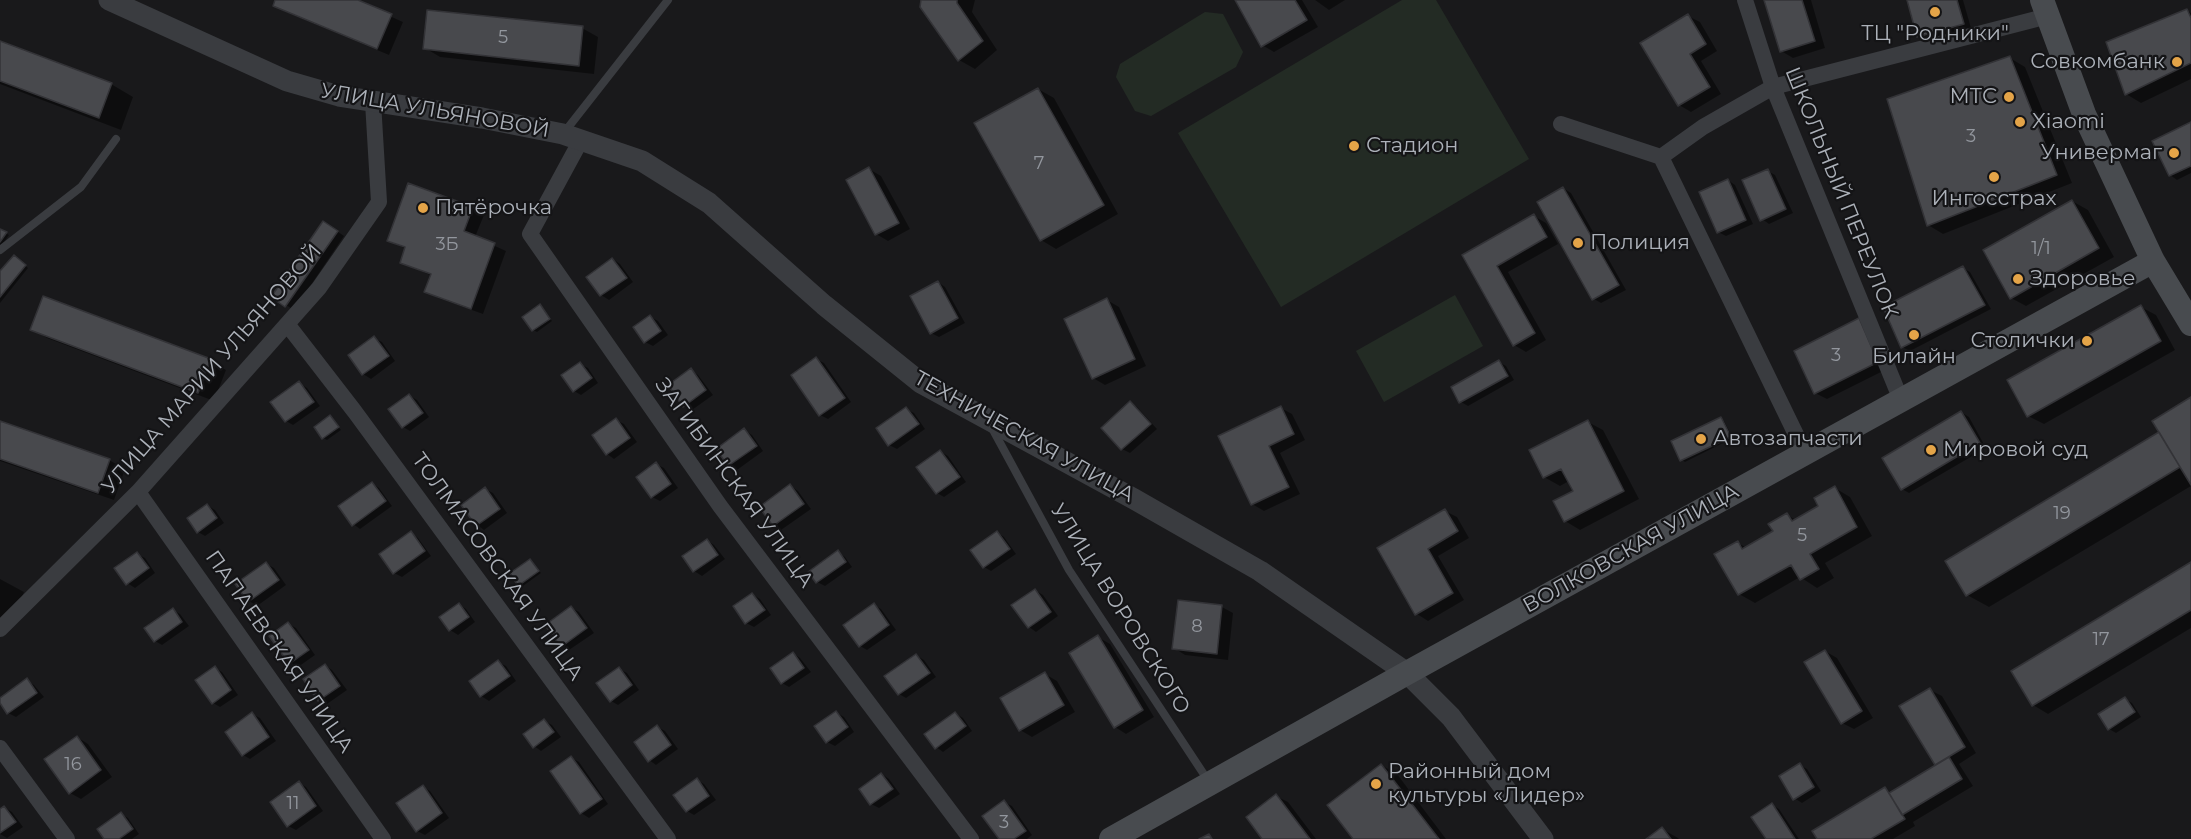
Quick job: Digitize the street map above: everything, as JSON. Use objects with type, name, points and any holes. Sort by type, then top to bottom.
[{"type":"main road","points":[[2045,8],[2084,114],[2153,261],[2191,324]]},
{"type":"main road","name":"ВОЛКОВСКАЯ УЛИЦА","points":[[1111,839],[2153,261]]},
{"type":"street","name":"УЛИЦА УЛЬЯНОВОЙ","points":[[109,0],[287,81],[339,96],[482,118],[572,137]]},
{"type":"street","name":"ШКОЛЬНЫЙ ПЕРЕУЛОК","points":[[1744,0],[1773,87],[1901,400]]},
{"type":"street","points":[[1661,157],[1703,127],[1773,87],[2045,8]]},
{"type":"street","name":"УЛИЦА МАРИИ УЛЬЯНОВОЙ","points":[[0,629],[138,492],[319,288],[379,202],[373,102]]},
{"type":"street","points":[[1561,124],[1661,157],[1805,453]]},
{"type":"street","name":"ТЕХНИЧЕСКАЯ УЛИЦА","points":[[572,137],[642,161],[709,203],[824,305],[921,383],[1134,499],[1260,571],[1407,673],[1451,717],[1543,839]]},
{"type":"street","name":"ЗАГИБИНСКАЯ УЛИЦА","points":[[572,137],[531,234],[720,506],[971,839]]},
{"type":"street","name":"ТОЛМАСОВСКАЯ УЛИЦА","points":[[287,324],[355,412],[669,839]]},
{"type":"street","name":"ПАПАЕВСКАЯ УЛИЦА","points":[[138,492],[383,839]]},
{"type":"street","points":[[0,748],[67,839]]},
{"type":"lane","points":[[572,137],[668,0]]},
{"type":"lane","points":[[0,250],[81,187],[116,139]]},
{"type":"lane","name":"УЛИЦА ВОРОВСКОГО","points":[[987,419],[1069,570],[1210,784]]},
{"type":"shaded area","name":"Стадион","points":[[1402,0],[1436,0],[1529,159],[1281,307],[1178,133]]},
{"type":"shaded area","points":[[1205,12],[1223,14],[1243,52],[1236,67],[1151,116],[1135,111],[1116,77],[1120,64]]},
{"type":"shaded area","points":[[1455,295],[1483,346],[1384,402],[1356,351]]},
{"type":"building","points":[[275,0],[358,0],[392,14],[377,49],[273,6]]},
{"type":"building","points":[[921,0],[957,0],[983,41],[958,61],[920,7]]},
{"type":"building","points":[[1235,0],[1295,0],[1307,20],[1261,47]]},
{"type":"building","points":[[1764,0],[1802,0],[1815,41],[1780,52]]},
{"type":"building","name":"ТЦ \"Родники\"","points":[[1907,0],[1957,0],[1964,24],[1917,37]]},
{"type":"building","points":[[2187,9],[2191,18],[2191,63],[2125,95],[2106,42]]},
{"type":"building","points":[[427,10],[583,26],[579,66],[423,49]]},
{"type":"building","points":[[1688,14],[1706,44],[1690,54],[1710,87],[1678,106],[1640,43]]},
{"type":"building","points":[[0,41],[112,83],[99,118],[0,81]]},
{"type":"building","points":[[2010,56],[2057,175],[1927,226],[1887,99]]},
{"type":"building","points":[[1038,88],[1104,205],[1040,241],[974,123]]},
{"type":"building","name":"Универмаг","points":[[2191,122],[2191,166],[2169,176],[2152,141]]},
{"type":"building","points":[[869,167],[899,223],[875,235],[846,180]]},
{"type":"building","points":[[1768,169],[1786,209],[1760,221],[1742,180]]},
{"type":"building","points":[[1728,179],[1746,220],[1717,233],[1699,192]]},
{"type":"building","points":[[408,183],[473,207],[464,231],[495,243],[471,309],[424,292],[431,274],[400,263],[405,247],[387,241]]},
{"type":"building","name":"Полиция","points":[[1563,187],[1619,285],[1592,300],[1537,202]]},
{"type":"building","points":[[2072,200],[2099,248],[2010,299],[1983,250]]},
{"type":"building","points":[[1534,214],[1547,237],[1497,266],[1535,333],[1513,346],[1462,255]]},
{"type":"building","points":[[323,221],[338,231],[285,307],[271,297]]},
{"type":"building","points":[[0,229],[7,232],[0,242]]},
{"type":"building","points":[[14,255],[26,265],[0,297],[0,271]]},
{"type":"building","points":[[612,258],[627,278],[600,296],[586,277]]},
{"type":"building","points":[[1963,266],[1985,305],[1901,348],[1883,307]]},
{"type":"building","points":[[938,281],[958,318],[930,334],[910,296]]},
{"type":"building","points":[[43,296],[211,359],[198,393],[30,330]]},
{"type":"building","points":[[1107,298],[1135,359],[1092,379],[1064,319]]},
{"type":"building","points":[[540,304],[550,319],[532,331],[522,317]]},
{"type":"building","points":[[2141,305],[2161,341],[2027,417],[2007,380]]},
{"type":"building","points":[[650,315],[661,331],[644,343],[633,327]]},
{"type":"building","points":[[1859,318],[1878,362],[1814,394],[1794,351]]},
{"type":"building","points":[[374,336],[389,356],[362,375],[348,355]]},
{"type":"building","points":[[816,357],[845,398],[819,416],[791,375]]},
{"type":"building","points":[[1499,360],[1508,376],[1459,403],[1451,387]]},
{"type":"building","points":[[580,362],[592,378],[573,392],[561,375]]},
{"type":"building","points":[[691,368],[706,390],[683,407],[668,385]]},
{"type":"building","points":[[299,381],[314,402],[285,422],[270,402]]},
{"type":"building","points":[[409,394],[423,413],[402,428],[388,409]]},
{"type":"building","points":[[2191,397],[2191,485],[2152,421]]},
{"type":"building","points":[[1130,401],[1151,424],[1121,450],[1101,428]]},
{"type":"building","points":[[1281,406],[1294,434],[1269,446],[1289,487],[1251,505],[1218,436]]},
{"type":"building","points":[[906,407],[919,424],[888,446],[876,428]]},
{"type":"building","name":"Мировой суд","points":[[1961,411],[1980,443],[1901,490],[1882,458]]},
{"type":"building","points":[[330,415],[339,427],[322,439],[314,427]]},
{"type":"building","name":"Автозапчасти","points":[[1721,417],[1731,437],[1680,461],[1671,441]]},
{"type":"building","points":[[616,418],[630,438],[606,455],[592,435]]},
{"type":"building","points":[[1588,420],[1624,491],[1564,522],[1553,501],[1573,491],[1561,469],[1543,478],[1529,450]]},
{"type":"building","points":[[0,421],[110,459],[98,493],[0,459]]},
{"type":"building","points":[[744,428],[757,446],[728,466],[716,449]]},
{"type":"building","points":[[2159,432],[2180,467],[1966,596],[1945,561]]},
{"type":"building","points":[[940,450],[960,477],[936,494],[916,467]]},
{"type":"building","points":[[656,462],[671,484],[651,498],[636,477]]},
{"type":"building","points":[[372,482],[386,501],[352,526],[338,506]]},
{"type":"building","points":[[790,484],[804,504],[773,526],[759,507]]},
{"type":"building","points":[[1835,486],[1857,527],[1810,554],[1819,569],[1800,580],[1791,565],[1738,595],[1714,554],[1738,541],[1742,549],[1773,531],[1768,524],[1787,513],[1792,521],[1818,506],[1814,498]]},
{"type":"building","points":[[485,487],[500,509],[476,526],[461,505]]},
{"type":"building","points":[[207,504],[217,518],[197,533],[187,518]]},
{"type":"building","points":[[1445,509],[1458,531],[1428,549],[1453,593],[1415,615],[1377,548]]},
{"type":"building","points":[[411,531],[425,551],[393,574],[379,554]]},
{"type":"building","points":[[997,531],[1010,549],[983,568],[970,550]]},
{"type":"building","points":[[707,539],[718,555],[693,572],[682,556]]},
{"type":"building","points":[[838,550],[846,562],[816,583],[808,572]]},
{"type":"building","points":[[137,552],[149,568],[126,585],[114,568]]},
{"type":"building","points":[[530,559],[539,571],[518,586],[510,573]]},
{"type":"building","points":[[266,562],[279,580],[248,602],[235,584]]},
{"type":"building","points":[[2191,562],[2191,610],[2032,706],[2011,671]]},
{"type":"building","points":[[1035,589],[1051,612],[1028,628],[1011,605]]},
{"type":"building","points":[[752,593],[765,610],[745,624],[733,606]]},
{"type":"building","points":[[1178,600],[1222,605],[1217,654],[1172,649]]},
{"type":"building","points":[[459,603],[469,617],[449,631],[439,617]]},
{"type":"building","points":[[874,603],[889,625],[859,647],[843,625]]},
{"type":"building","points":[[571,606],[587,628],[561,647],[545,625]]},
{"type":"building","points":[[173,608],[182,622],[154,642],[144,628]]},
{"type":"building","points":[[288,622],[309,650],[289,664],[269,636]]},
{"type":"building","points":[[1098,635],[1143,710],[1114,728],[1069,653]]},
{"type":"building","points":[[1825,650],[1862,711],[1841,724],[1804,662]]},
{"type":"building","points":[[793,652],[804,668],[781,684],[770,668]]},
{"type":"building","points":[[916,654],[930,673],[898,695],[884,676]]},
{"type":"building","points":[[498,660],[510,676],[480,697],[469,681]]},
{"type":"building","points":[[325,664],[340,686],[318,701],[303,679]]},
{"type":"building","points":[[215,666],[231,690],[212,704],[195,680]]},
{"type":"building","points":[[619,667],[632,685],[610,702],[596,683]]},
{"type":"building","points":[[1045,672],[1064,705],[1019,731],[1000,698]]},
{"type":"building","points":[[27,678],[37,693],[7,714],[0,703],[0,698]]},
{"type":"building","points":[[1930,688],[1965,747],[1935,765],[1899,706]]},
{"type":"building","points":[[2125,697],[2135,712],[2108,730],[2098,714]]},
{"type":"building","points":[[836,711],[848,727],[826,743],[814,726]]},
{"type":"building","points":[[252,712],[269,737],[242,756],[225,732]]},
{"type":"building","points":[[955,712],[966,726],[935,749],[924,734]]},
{"type":"building","points":[[544,719],[554,732],[533,748],[523,734]]},
{"type":"building","points":[[657,725],[671,745],[648,762],[634,742]]},
{"type":"building","points":[[77,736],[101,770],[69,794],[44,759]]},
{"type":"building","points":[[571,756],[602,799],[580,814],[550,771]]},
{"type":"building","points":[[1949,757],[1962,779],[1902,815],[1889,793]]},
{"type":"building","points":[[1800,763],[1814,787],[1793,800],[1779,776]]},
{"type":"building","name":"Районный дом культуры «Лидер»","points":[[1381,764],[1439,839],[1353,839],[1327,805]]},
{"type":"building","points":[[881,773],[893,789],[870,805],[859,789]]},
{"type":"building","points":[[697,778],[709,796],[686,812],[673,795]]},
{"type":"building","points":[[299,781],[316,806],[287,827],[270,802]]},
{"type":"building","points":[[423,785],[442,813],[416,832],[396,803]]},
{"type":"building","points":[[1885,787],[1905,819],[1871,839],[1817,839],[1812,831]]},
{"type":"building","points":[[1276,794],[1310,839],[1262,839],[1246,817]]},
{"type":"building","points":[[1004,800],[1026,831],[1014,839],[999,839],[982,816]]},
{"type":"building","points":[[1772,803],[1795,839],[1766,839],[1751,817]]},
{"type":"building","points":[[4,806],[16,822],[0,833],[0,809]]},
{"type":"building","points":[[121,812],[133,829],[119,839],[104,839],[97,829]]},
{"type":"building","points":[[1662,827],[1671,839],[1646,839]]},
{"type":"building","points":[[1209,834],[1212,839],[1199,839]]},
{"type":"place","name":"ТЦ \"Родники\"","points":[[1935,12]]},
{"type":"place","name":"Совкомбанк","points":[[2177,62]]},
{"type":"place","name":"МТС","points":[[2009,97]]},
{"type":"place","name":"Xiaomi","points":[[2020,122]]},
{"type":"place","name":"Стадион","points":[[1354,146]]},
{"type":"place","name":"Универмаг","points":[[2174,153]]},
{"type":"place","name":"Ингосстрах","points":[[1994,177]]},
{"type":"place","name":"Пятёрочка","points":[[423,208]]},
{"type":"place","name":"Полиция","points":[[1578,243]]},
{"type":"place","name":"Здоровье","points":[[2018,279]]},
{"type":"place","name":"Билайн","points":[[1914,335]]},
{"type":"place","name":"Столички","points":[[2087,341]]},
{"type":"place","name":"Автозапчасти","points":[[1701,439]]},
{"type":"place","name":"Мировой суд","points":[[1931,450]]},
{"type":"place","name":"Районный дом культуры «Лидер»","points":[[1376,784]]}]
